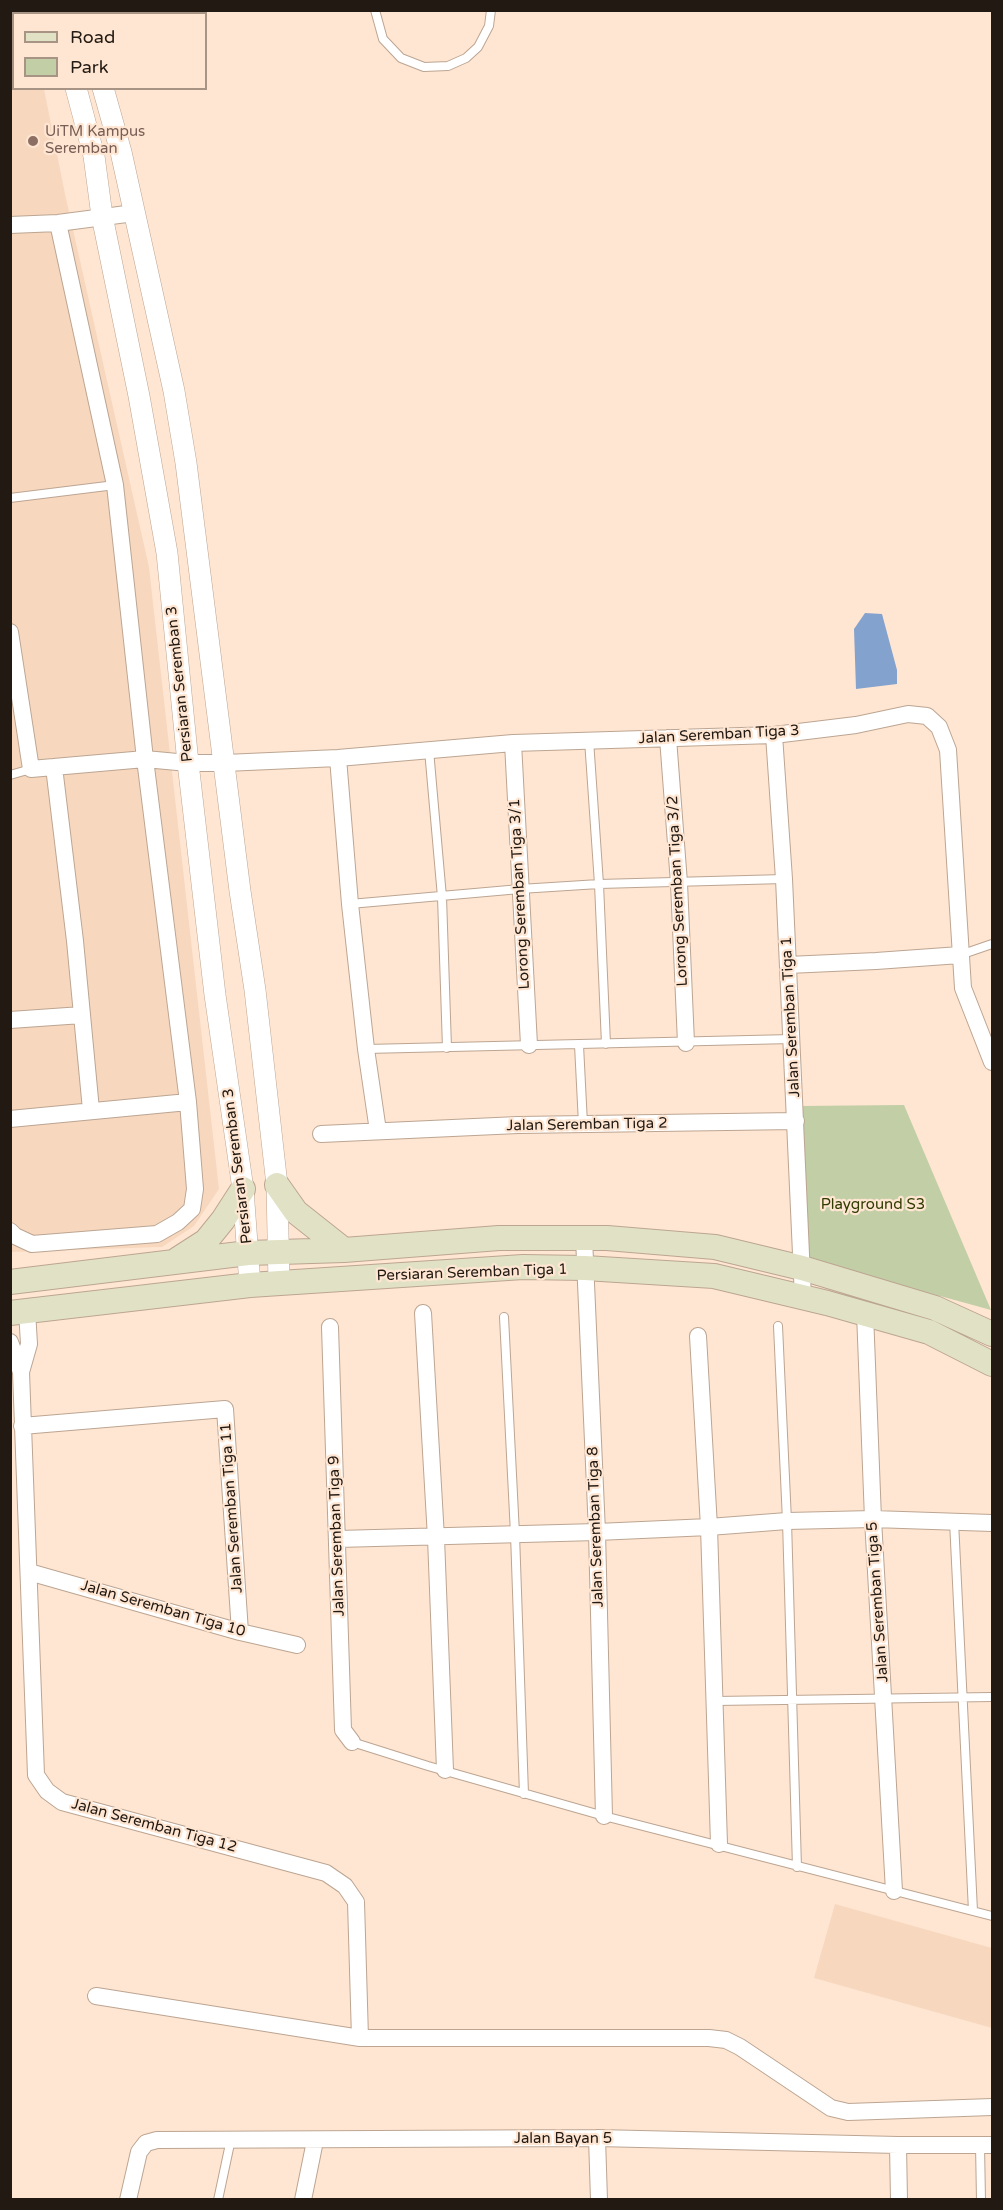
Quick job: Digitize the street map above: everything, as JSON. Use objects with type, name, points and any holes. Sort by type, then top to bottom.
[{"type":"main road","points":[[277,1185],[296,1212],[344,1250]]},
{"type":"main road","points":[[173,1262],[206,1241],[243,1189]]},
{"type":"main road","name":"Persiaran Seremban Tiga 1","points":[[10,1282],[248,1253],[344,1250],[499,1238],[607,1238],[715,1247],[802,1268],[935,1308],[993,1334]]},
{"type":"main road","name":"Persiaran Seremban Tiga 1","points":[[19,1312],[250,1285],[523,1267],[585,1269],[714,1276],[865,1313],[929,1332],[993,1364]]},
{"type":"street","name":"Persiaran Seremban 3","points":[[77,90],[94,156],[102,216],[139,396],[167,553],[188,763],[215,994],[243,1189],[250,1285]]},
{"type":"street","name":"Persiaran Seremban 3","points":[[105,90],[121,152],[174,391],[186,463],[240,891],[255,990],[277,1185],[279,1283]]},
{"type":"street","points":[[10,225],[58,223],[134,213]]},
{"type":"street","points":[[10,1231],[32,1244],[157,1234],[178,1222],[192,1209],[195,1189],[188,1102],[145,759],[115,485],[58,223]]},
{"type":"street","points":[[139,396],[174,391]]},
{"type":"street","points":[[10,632],[31,769]]},
{"type":"street","name":"Jalan Seremban Tiga 3","points":[[31,769],[145,759],[188,763],[225,763],[338,758],[513,743],[774,735],[856,725],[908,714],[927,716],[939,727],[948,750],[963,988],[993,1062]]},
{"type":"street","name":"Jalan Seremban Tiga 1","points":[[774,735],[784,879],[804,1298]]},
{"type":"street","name":"Lorong Seremban Tiga 3/2","points":[[668,738],[679,883],[686,1043]]},
{"type":"street","name":"Lorong Seremban Tiga 3/1","points":[[513,743],[529,1045]]},
{"type":"street","points":[[338,758],[350,904],[378,1131]]},
{"type":"street","points":[[54,767],[75,941],[91,1110]]},
{"type":"street","points":[[788,965],[876,962],[960,955]]},
{"type":"street","points":[[10,1020],[81,1016]]},
{"type":"street","points":[[10,1119],[188,1102]]},
{"type":"street","name":"Jalan Seremban Tiga 2","points":[[321,1134],[583,1124],[796,1121]]},
{"type":"street","name":"Jalan Seremban Tiga 8","points":[[584,1238],[597,1532],[604,1816]]},
{"type":"street","name":"Jalan Seremban Tiga 12","points":[[19,1312],[29,1344],[21,1372],[36,1775],[47,1791],[62,1802],[326,1873],[345,1886],[356,1902],[360,2037]]},
{"type":"street","points":[[423,1313],[436,1538],[445,1770]]},
{"type":"street","name":"Jalan Seremban Tiga 5","points":[[865,1313],[873,1519],[894,1891]]},
{"type":"street","name":"Jalan Seremban Tiga 9","points":[[330,1327],[343,1730],[351,1742]]},
{"type":"street","points":[[698,1336],[709,1527],[719,1844]]},
{"type":"street","name":"Jalan Seremban Tiga 12","points":[[10,1342],[21,1372]]},
{"type":"street","name":"Jalan Seremban Tiga 11","points":[[22,1426],[225,1409],[240,1632]]},
{"type":"street","points":[[338,1539],[597,1532],[787,1521],[873,1519],[993,1523]]},
{"type":"street","name":"Jalan Seremban Tiga 10","points":[[29,1572],[240,1632],[297,1645]]},
{"type":"street","points":[[96,1996],[360,2037],[726,2040],[831,2108],[848,2112],[993,2107]]},
{"type":"street","points":[[597,2138],[599,2199]]},
{"type":"street","name":"Jalan Bayan 5","points":[[129,2199],[139,2152],[146,2143],[157,2140],[597,2138],[986,2145]]},
{"type":"street","points":[[303,2199],[315,2141]]},
{"type":"street","points":[[898,2145],[899,2199]]},
{"type":"lane","points":[[375,10],[383,39],[401,58],[424,67],[448,66],[466,58],[478,47],[489,26],[491,10]]},
{"type":"lane","points":[[10,498],[115,485]]},
{"type":"lane","points":[[589,740],[599,884],[606,1044]]},
{"type":"lane","points":[[429,750],[442,897],[447,1048]]},
{"type":"lane","points":[[10,775],[31,769]]},
{"type":"lane","points":[[350,904],[599,884],[784,879]]},
{"type":"lane","points":[[960,955],[993,944]]},
{"type":"lane","points":[[366,1048],[792,1039]]},
{"type":"lane","points":[[579,1045],[583,1124]]},
{"type":"lane","points":[[504,1317],[515,1534],[524,1794]]},
{"type":"lane","points":[[778,1326],[787,1521],[797,1867]]},
{"type":"lane","points":[[954,1521],[973,1911]]},
{"type":"lane","points":[[715,1701],[993,1697]]},
{"type":"lane","points":[[351,1742],[604,1816],[993,1916]]},
{"type":"lane","points":[[218,2199],[231,2139]]},
{"type":"lane","points":[[981,2199],[986,2145]]},
{"type":"shaded area","points":[[10,15],[12,18],[12,90],[44,90],[65,194],[149,567],[219,1189],[194,1226],[162,1247],[11,1252]]},
{"type":"shaded area","points":[[835,1904],[992,1948],[992,2028],[814,1978]]},
{"type":"green space","name":"Playground S3","points":[[904,1105],[991,1310],[809,1260],[798,1106]]},
{"type":"water","points":[[865,613],[882,614],[897,670],[897,684],[856,689],[854,629]]},
{"type":"place","name":"UiTM Kampus Seremban","points":[[33,141]]}]
